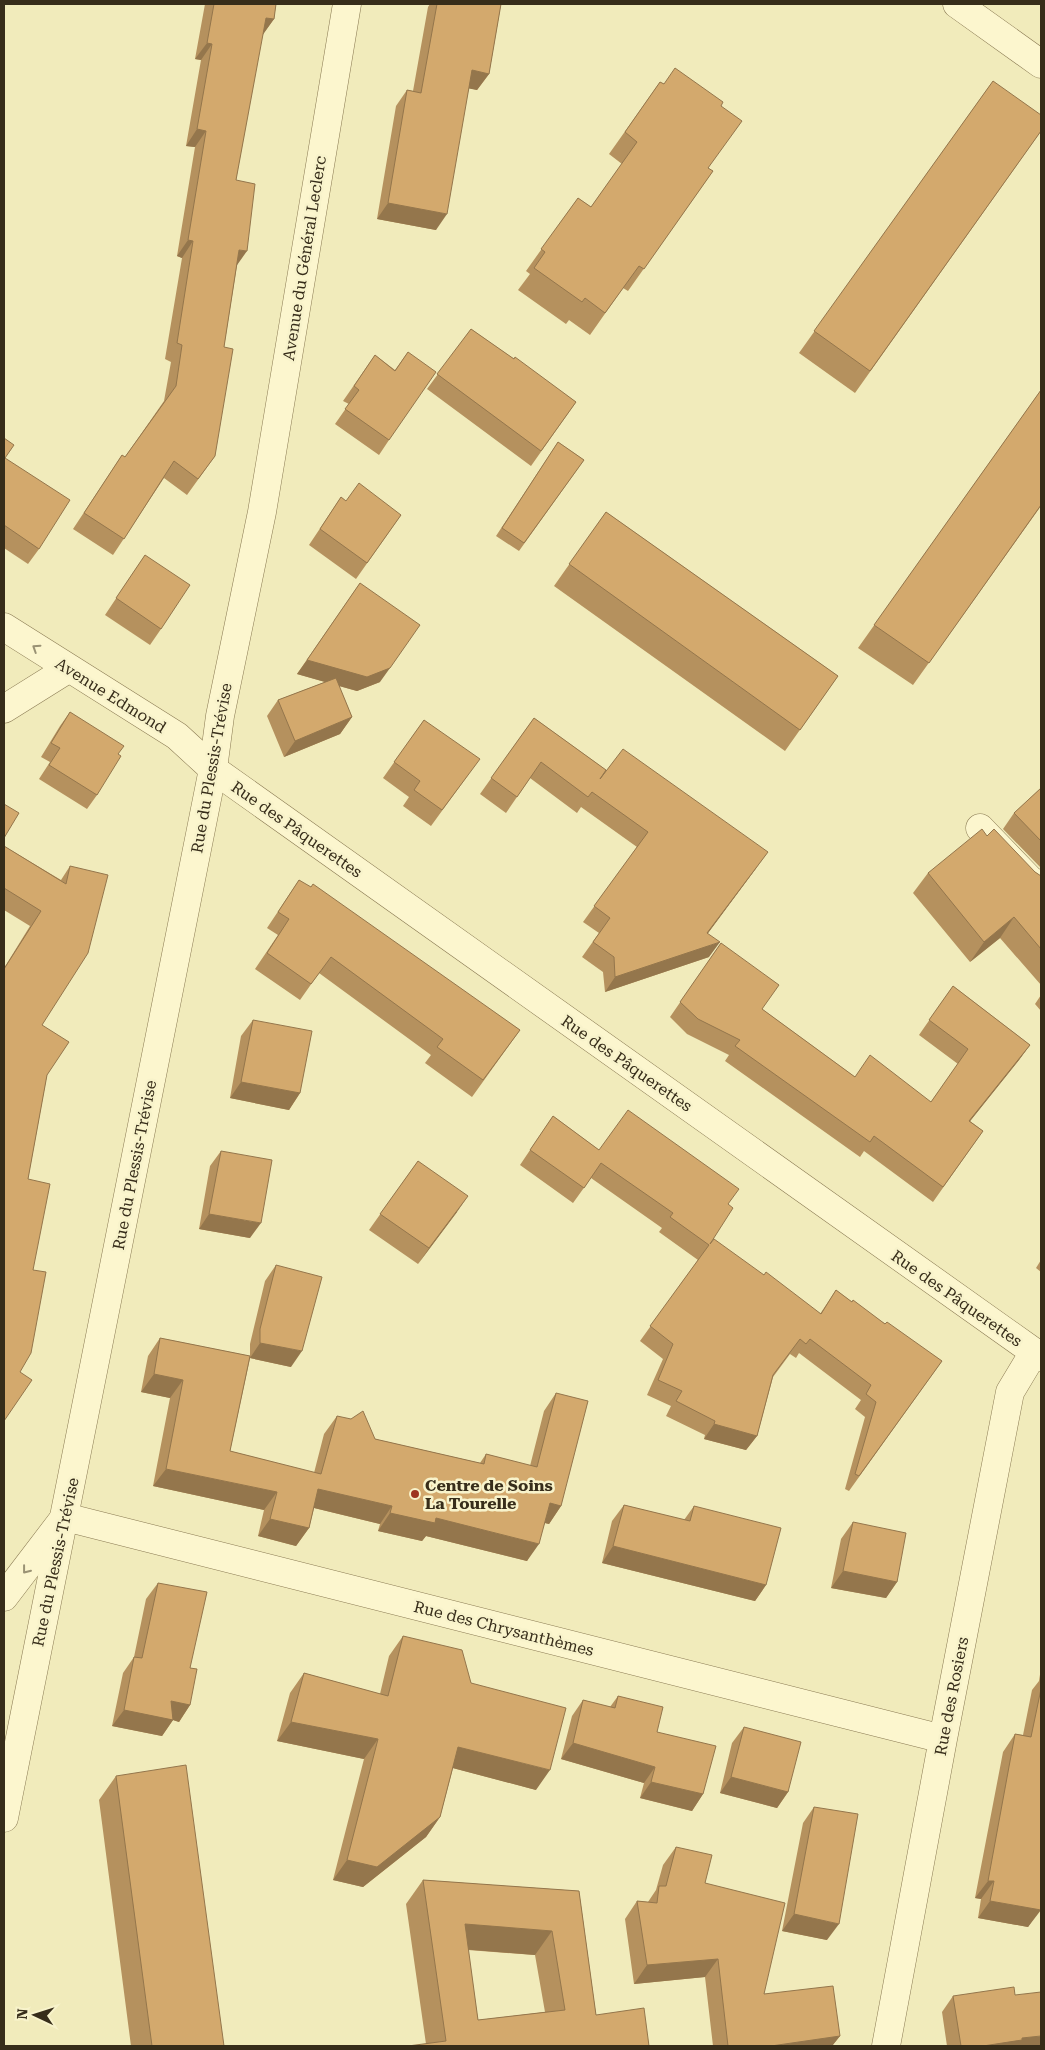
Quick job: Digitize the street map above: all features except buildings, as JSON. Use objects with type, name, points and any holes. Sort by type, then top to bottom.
[{"type":"street","name":"Avenue du Général Leclerc","points":[[262,512],[347,4]]},
{"type":"street","points":[[957,4],[1041,64]]},
{"type":"street","name":"Rue du Plessis-Trévise","points":[[4,1818],[10,1749],[65,1517],[213,769],[220,716],[262,512]]},
{"type":"street","name":"Avenue Edmond","points":[[4,627],[177,736],[213,769]]},
{"type":"street","points":[[4,709],[68,669]]},
{"type":"street","name":"Rue des Pâquerettes","points":[[213,769],[1038,1355]]},
{"type":"street","points":[[980,828],[1032,882],[1041,884]]},
{"type":"street","name":"Rue des Rosiers","points":[[886,2046],[1010,1392],[1038,1355]]},
{"type":"street","points":[[4,1597],[65,1517]]},
{"type":"street","name":"Rue des Chrysanthèmes","points":[[65,1517],[943,1739]]},
{"type":"place","name":"Centre de Soins La Tourelle","points":[[415,1494]]}]
